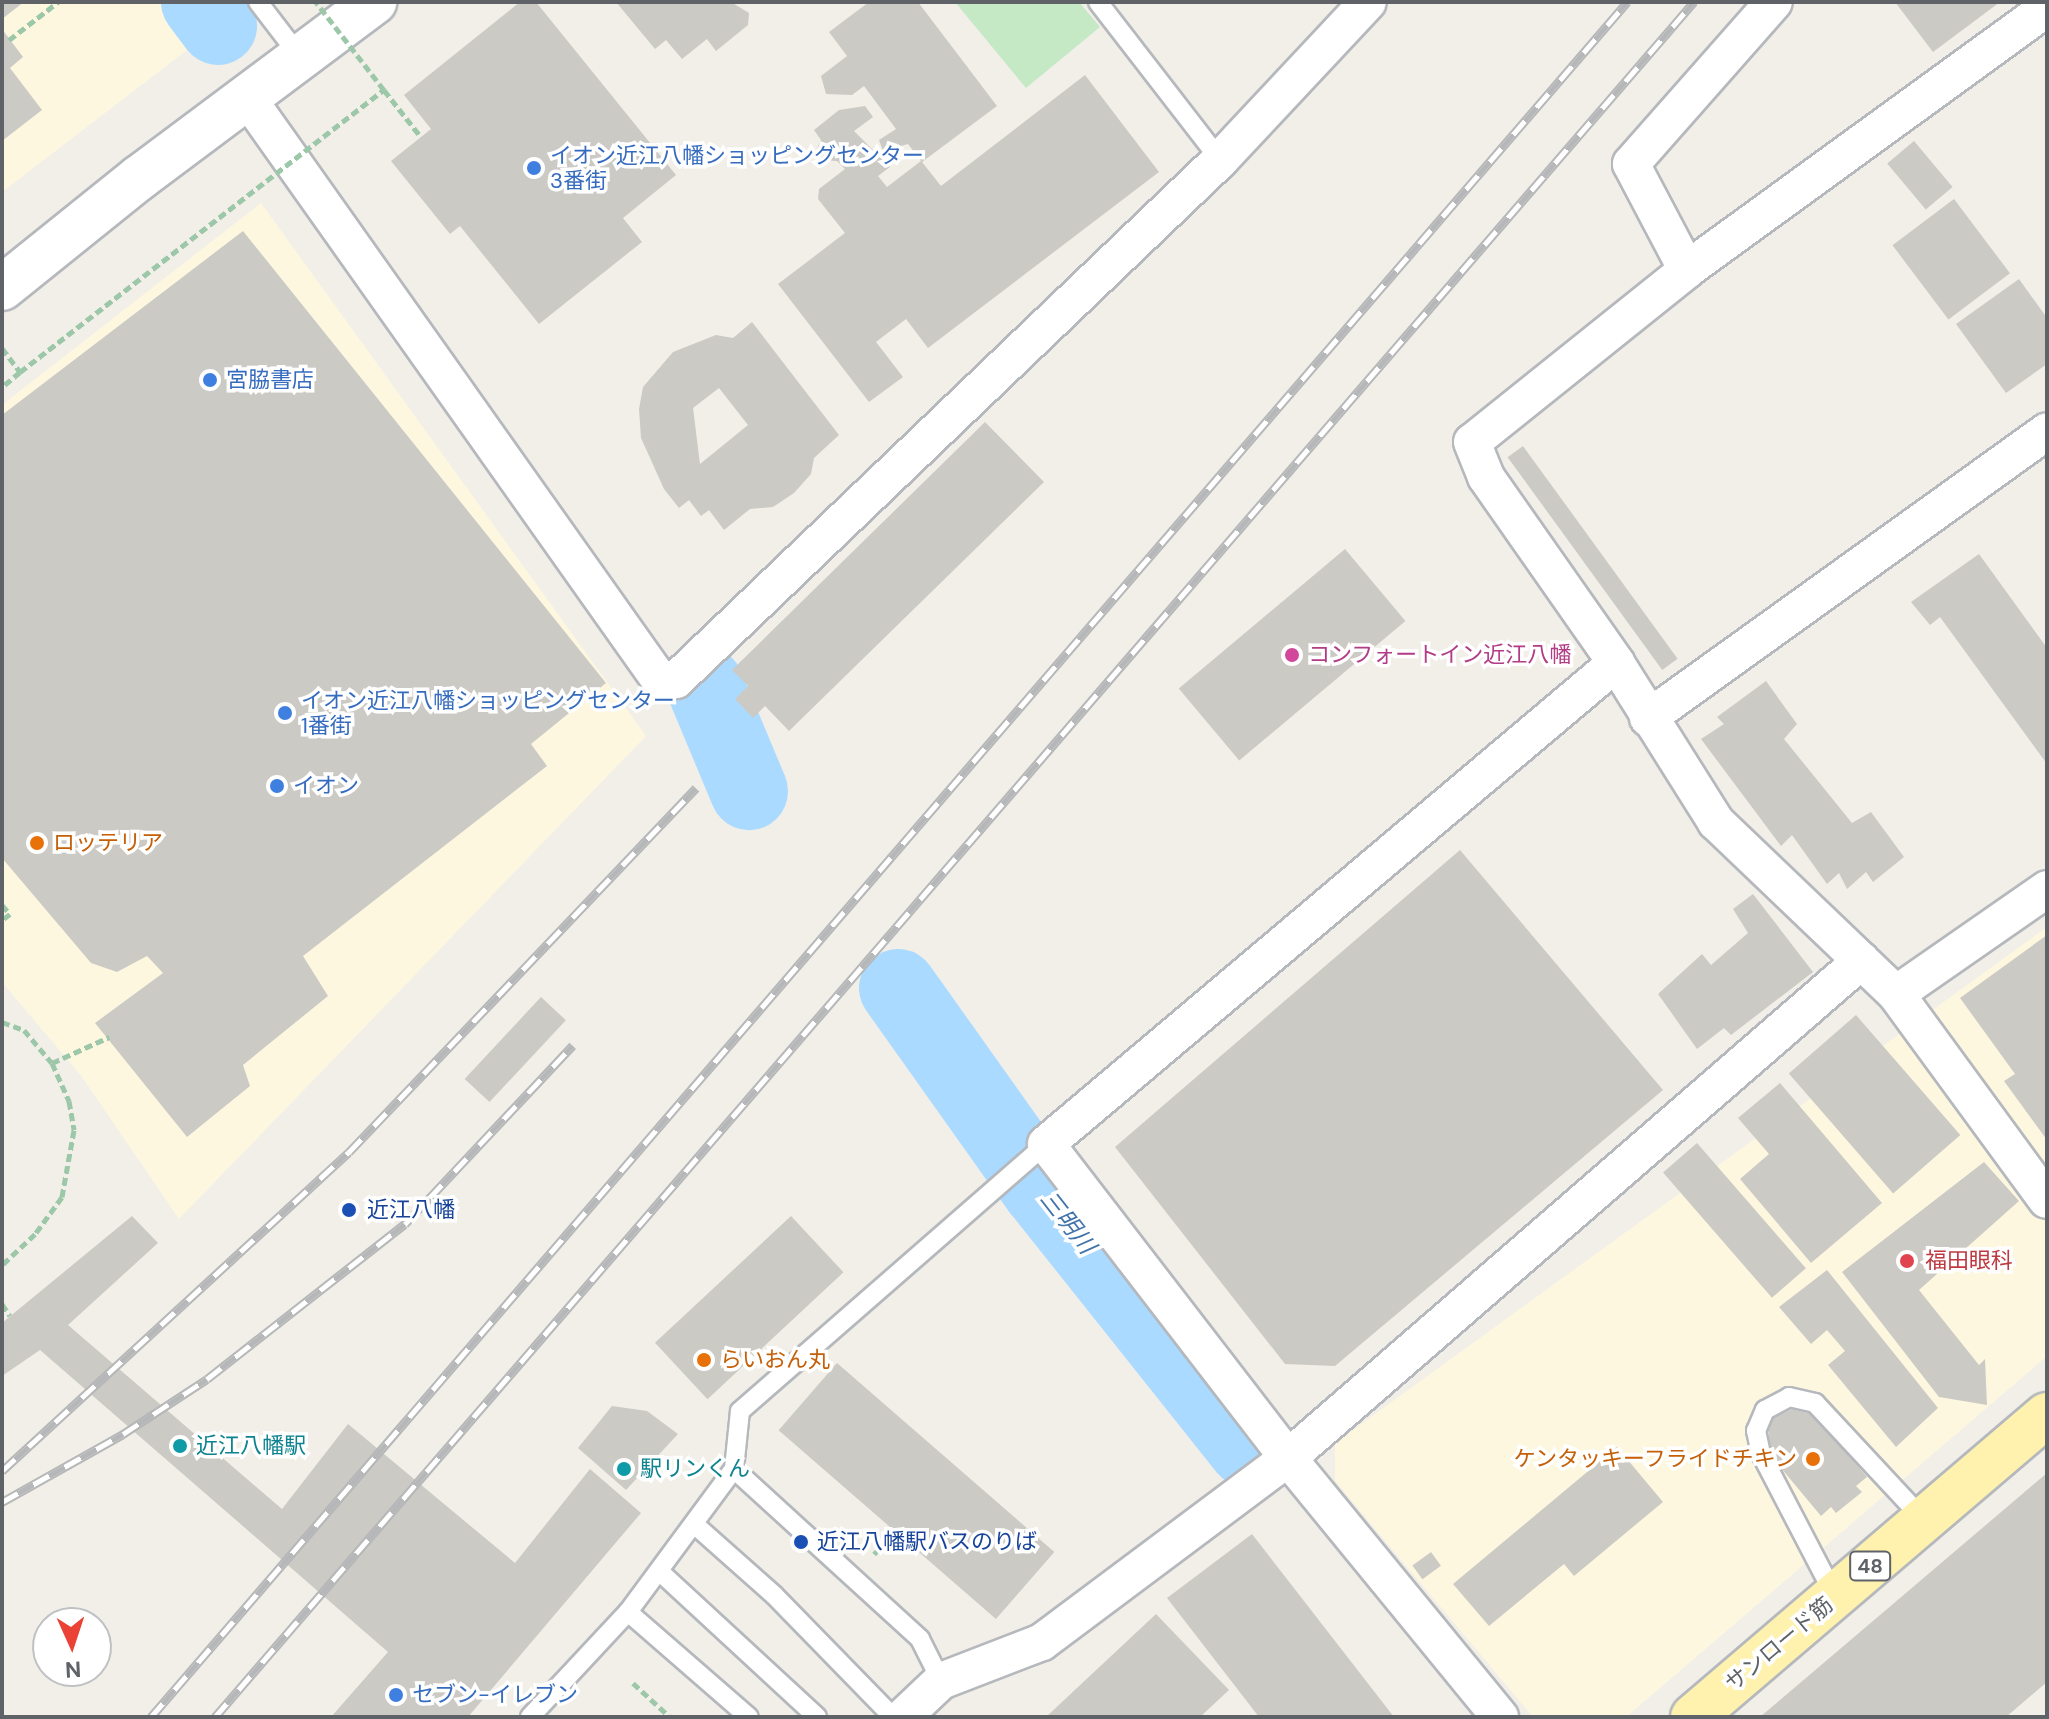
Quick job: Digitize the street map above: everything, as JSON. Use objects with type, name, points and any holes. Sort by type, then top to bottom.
[{"type":"main road","name":"サンロード筋","points":[[1693,1717],[2047,1415]]},
{"type":"street","points":[[2,288],[246,96],[302,60],[374,2]]},
{"type":"street","points":[[246,96],[659,679],[676,680],[1220,160],[1368,2]]},
{"type":"street","points":[[1687,270],[1631,164],[1774,2]]},
{"type":"street","points":[[2047,8],[1687,270],[1472,442],[1486,477],[1616,663],[1716,822],[1896,994],[2047,1200]]},
{"type":"street","points":[[1648,718],[2047,431]]},
{"type":"street","points":[[1500,1717],[1040,1150],[1616,663]]},
{"type":"street","points":[[1896,994],[2047,889]]},
{"type":"street","points":[[903,1717],[941,1681],[1042,1642],[1288,1458],[1861,961]]},
{"type":"lane","points":[[258,2],[302,60]]},
{"type":"lane","points":[[1098,2],[1220,160]]},
{"type":"lane","points":[[530,1717],[628,1612],[734,1469],[740,1411],[1040,1150]]},
{"type":"lane","points":[[1835,1596],[1761,1454],[1756,1431],[1765,1410],[1789,1397],[1815,1403],[1924,1520]]},
{"type":"lane","points":[[734,1469],[920,1639],[941,1681]]},
{"type":"lane","points":[[694,1524],[774,1595],[893,1717]]},
{"type":"lane","points":[[659,1571],[817,1717]]},
{"type":"lane","points":[[628,1612],[749,1717]]},
{"type":"path","points":[[9,40],[58,2]]},
{"type":"path","points":[[316,2],[421,137]]},
{"type":"path","points":[[2,387],[384,90]]},
{"type":"path","points":[[2,348],[20,372]]},
{"type":"path","points":[[2,905],[10,914],[2,920]]},
{"type":"path","points":[[2,1022],[24,1030],[52,1063],[69,1101],[74,1130],[62,1197],[35,1234],[2,1265]]},
{"type":"path","points":[[52,1063],[109,1037]]},
{"type":"path","points":[[2,1304],[10,1316]]},
{"type":"path","points":[[633,1683],[670,1717]]},
{"type":"shaded area","points":[[2,2],[177,2],[204,37],[2,192]]},
{"type":"shaded area","name":"イオン近江八幡ショッピングセンター 1番街","points":[[261,203],[646,736],[179,1219],[82,1077],[2,982],[2,405]]},
{"type":"shaded area","points":[[2047,927],[2047,1356],[1626,1717],[1533,1717],[1335,1481],[1335,1443]]},
{"type":"green space","points":[[955,2],[1079,2],[1100,27],[1026,88]]},
{"type":"building","points":[[2,2],[24,2],[2,19]]},
{"type":"building","name":"イオン近江八幡ショッピングセンター 3番街","points":[[520,2],[536,2],[676,175],[623,218],[642,242],[539,324],[460,226],[450,234],[391,161],[431,129],[404,95]]},
{"type":"building","points":[[616,2],[731,2],[749,13],[748,25],[716,51],[707,39],[682,59],[666,40],[655,49]]},
{"type":"building","points":[[869,2],[918,2],[997,106],[922,162],[941,186],[1085,75],[1159,172],[928,348],[906,319],[876,342],[903,377],[869,402],[778,284],[845,233],[818,199],[819,189],[845,169],[837,161],[819,160],[814,155],[821,140],[814,130],[839,110],[865,106],[873,117],[854,131],[890,167],[878,176],[887,187],[921,161],[908,144],[883,151],[879,140],[896,129],[864,86],[852,95],[826,94],[821,76],[847,56],[829,32]]},
{"type":"building","points":[[1895,2],[2000,2],[1933,52]]},
{"type":"building","points":[[2,29],[23,57],[10,68],[42,110],[2,141]]},
{"type":"building","points":[[1914,141],[1953,187],[1926,209],[1887,163]]},
{"type":"building","points":[[1954,199],[2010,273],[1948,320],[1893,245]]},
{"type":"building","name":"イオン近江八幡ショッピングセンター 1番街","points":[[243,231],[606,683],[531,744],[547,766],[303,956],[328,996],[243,1065],[250,1086],[187,1137],[95,1023],[163,973],[147,956],[117,972],[91,963],[2,858],[2,415]]},
{"type":"building","points":[[2019,279],[2047,318],[2047,364],[2006,393],[1956,324]]},
{"type":"building","points":[[752,322],[839,435],[814,458],[811,474],[794,493],[773,507],[750,509],[724,530],[709,510],[701,516],[689,500],[679,508],[664,489],[641,438],[639,409],[643,387],[673,352],[716,335],[733,338]],"holes":[[[719,388],[748,425],[700,464],[693,408]]]},
{"type":"building","points":[[985,422],[1044,482],[789,731],[765,706],[753,718],[735,699],[748,686],[732,670]]},
{"type":"building","points":[[1523,446],[1678,659],[1662,670],[1508,457]]},
{"type":"building","name":"コンフォートイン近江八幡","points":[[1345,549],[1405,621],[1239,760],[1179,688]]},
{"type":"building","points":[[1979,554],[2047,648],[2047,764],[1940,617],[1930,625],[1911,602]]},
{"type":"building","points":[[1766,681],[1797,724],[1784,739],[1852,823],[1871,812],[1904,857],[1873,882],[1866,872],[1847,889],[1839,873],[1827,884],[1792,835],[1781,846],[1701,739],[1724,724],[1717,717]]},
{"type":"building","points":[[1460,850],[1663,1090],[1335,1366],[1285,1364],[1115,1147]]},
{"type":"building","points":[[1753,894],[1813,972],[1731,1035],[1724,1028],[1697,1049],[1658,994],[1702,954],[1711,965],[1748,933],[1733,909]]},
{"type":"building","points":[[2047,935],[2047,1140],[2004,1081],[2015,1074],[1960,998]]},
{"type":"building","points":[[541,997],[566,1020],[489,1102],[465,1079]]},
{"type":"building","points":[[1856,1015],[1960,1135],[1893,1193],[1789,1073]]},
{"type":"building","points":[[1780,1083],[1882,1203],[1811,1263],[1740,1179],[1769,1154],[1738,1118]]},
{"type":"building","points":[[1697,1143],[1806,1268],[1772,1298],[1663,1173]]},
{"type":"building","points":[[1984,1162],[2019,1201],[1919,1290],[1979,1365],[1985,1359],[1987,1405],[1939,1397],[1842,1272]]},
{"type":"building","name":"近江八幡駅","points":[[132,1216],[158,1243],[68,1325],[282,1509],[348,1424],[515,1563],[590,1469],[641,1513],[468,1717],[331,1717],[388,1652],[40,1350],[2,1376],[2,1323]]},
{"type":"building","points":[[791,1216],[844,1272],[707,1399],[655,1343]]},
{"type":"building","points":[[1827,1270],[1938,1408],[1896,1447],[1828,1365],[1845,1351],[1827,1330],[1811,1344],[1779,1307]]},
{"type":"building","points":[[837,1363],[1054,1552],[996,1619],[779,1430]]},
{"type":"building","name":"駅リンくん","points":[[612,1406],[647,1411],[678,1434],[626,1490],[578,1448]]},
{"type":"building","points":[[1792,1409],[1812,1414],[1837,1442],[1844,1436],[1862,1457],[1855,1463],[1867,1477],[1856,1486],[1862,1492],[1836,1513],[1831,1507],[1821,1516],[1770,1455],[1768,1428],[1774,1418]]},
{"type":"building","points":[[1617,1447],[1663,1502],[1574,1576],[1564,1564],[1489,1626],[1453,1584]]},
{"type":"building","points":[[2047,1473],[2047,1682],[2006,1717],[1760,1717]]},
{"type":"building","points":[[1252,1534],[1394,1717],[1259,1717],[1167,1598]]},
{"type":"building","points":[[1431,1552],[1441,1566],[1422,1579],[1412,1566]]},
{"type":"building","points":[[1156,1614],[1229,1690],[1200,1717],[1046,1717]]},
{"type":"waterway","name":"三明川","points":[[200,2],[218,26]]},
{"type":"waterway","name":"三明川","points":[[705,686],[749,791]]},
{"type":"waterway","name":"三明川","points":[[898,988],[1041,1189],[1247,1448]]},
{"type":"railway","points":[[151,1717],[1627,2]]},
{"type":"railway","points":[[215,1717],[1694,2]]},
{"type":"railway","points":[[2,1471],[349,1152],[696,788]]},
{"type":"railway","points":[[2,1502],[123,1434],[207,1379],[405,1224],[573,1045]]},
{"type":"place","name":"イオン近江八幡ショッピングセンター 3番街","points":[[534,168]]},
{"type":"place","name":"宮脇書店","points":[[210,380]]},
{"type":"place","name":"コンフォートイン近江八幡","points":[[1292,655]]},
{"type":"place","name":"イオン近江八幡ショッピングセンター 1番街","points":[[285,713]]},
{"type":"place","name":"イオン","points":[[277,786]]},
{"type":"place","name":"ロッテリア","points":[[37,843]]},
{"type":"place","name":"近江八幡","points":[[349,1210]]},
{"type":"place","name":"福田眼科","points":[[1907,1261]]},
{"type":"place","name":"らいおん丸","points":[[704,1360]]},
{"type":"place","name":"近江八幡駅","points":[[180,1446]]},
{"type":"place","name":"ケンタッキーフライドチキン","points":[[1813,1459]]},
{"type":"place","name":"駅リンくん","points":[[624,1469]]},
{"type":"place","name":"近江八幡駅バスのりば","points":[[801,1542]]},
{"type":"place","name":"セブン-イレブン","points":[[396,1695]]}]
